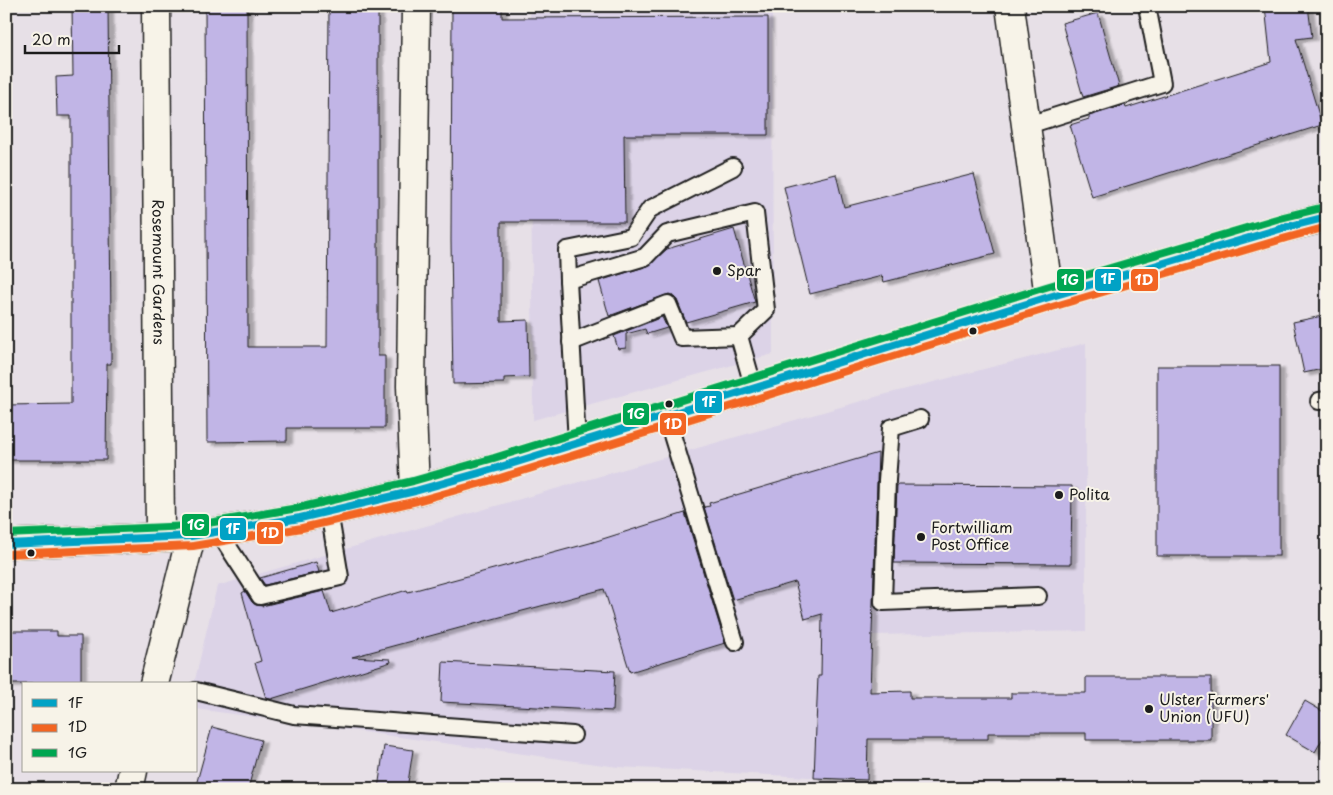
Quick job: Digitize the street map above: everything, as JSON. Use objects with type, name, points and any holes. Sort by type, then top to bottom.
[{"type":"street","name":"Rosemount Gardens","points":[[156,6],[160,537]]},
{"type":"street","points":[[415,491],[411,386],[416,6]]},
{"type":"street","points":[[1010,6],[1049,297]]},
{"type":"street","points":[[6,544],[191,536],[300,518],[415,491],[497,468],[1049,297],[1327,217]]},
{"type":"street","points":[[159,682],[191,536]]},
{"type":"street","points":[[129,789],[133,772]]},
{"type":"lane","points":[[1025,126],[1162,83],[1147,6]]},
{"type":"lane","points":[[577,443],[570,342],[567,250],[630,237],[650,209],[732,167]]},
{"type":"lane","points":[[568,280],[645,257],[667,234],[755,213],[766,310],[739,336],[682,338],[668,304],[570,342]]},
{"type":"lane","points":[[739,336],[754,389]]},
{"type":"lane","points":[[666,415],[735,642]]},
{"type":"lane","points":[[920,419],[891,428],[887,480],[883,602],[1038,596]]},
{"type":"lane","points":[[218,531],[260,596],[340,577],[329,511]]},
{"type":"lane","points":[[198,691],[294,715],[574,735]]},
{"type":"shaded area","points":[[530,6],[772,6],[773,354],[533,420]]},
{"type":"shaded area","points":[[1086,343],[1086,631],[872,635],[867,780],[618,767],[198,709],[198,682],[194,682],[217,586],[879,396]]},
{"type":"building","points":[[72,6],[108,6],[111,364],[107,364],[106,460],[6,460],[6,405],[71,404],[71,116],[57,116],[56,77],[73,76]]},
{"type":"building","points":[[205,6],[247,6],[248,347],[327,347],[329,6],[378,6],[378,356],[385,356],[385,428],[287,428],[287,441],[207,442]]},
{"type":"building","points":[[452,6],[502,6],[502,18],[768,17],[768,135],[624,135],[625,222],[501,222],[501,321],[528,320],[529,377],[504,378],[504,383],[453,384],[451,240]]},
{"type":"building","points":[[1265,6],[1308,6],[1312,37],[1296,39],[1322,125],[1092,197],[1070,125],[1089,119],[1089,116],[1125,105],[1126,108],[1271,62]]},
{"type":"building","points":[[1098,13],[1119,86],[1083,97],[1062,23]]},
{"type":"building","points":[[836,174],[844,207],[974,174],[995,254],[884,282],[882,276],[810,294],[784,187]]},
{"type":"building","points":[[734,229],[755,302],[686,322],[677,300],[669,294],[609,316],[599,281],[648,266],[667,249]]},
{"type":"building","points":[[1327,315],[1327,368],[1304,373],[1293,322]]},
{"type":"building","points":[[662,317],[667,328],[647,334],[645,329],[626,334],[626,348],[618,349],[614,336]]},
{"type":"building","points":[[1157,366],[1279,366],[1279,556],[1157,556]]},
{"type":"building","points":[[878,453],[870,692],[910,691],[910,698],[1011,698],[1011,693],[1086,693],[1086,677],[1211,677],[1211,740],[1086,740],[1086,733],[988,733],[988,739],[868,739],[867,780],[814,778],[818,676],[821,676],[822,614],[805,619],[795,582],[733,600],[704,507],[710,506],[709,503]]},
{"type":"building","points":[[897,485],[1072,486],[1071,564],[894,563]]},
{"type":"building","points":[[685,513],[725,643],[630,672],[604,589],[352,657],[390,659],[391,662],[271,699],[266,698],[255,663],[261,661],[242,593],[245,591],[252,602],[262,606],[324,591],[331,613],[407,590],[408,592],[590,543]]},
{"type":"building","points":[[316,562],[319,572],[265,585],[260,578]]},
{"type":"building","points":[[6,631],[57,631],[57,636],[81,636],[81,682],[22,682],[22,684],[6,684]]},
{"type":"building","points":[[443,662],[615,671],[613,711],[441,702]]},
{"type":"building","points":[[1305,701],[1327,714],[1327,731],[1315,752],[1286,735]]},
{"type":"building","points":[[212,727],[261,740],[248,789],[211,789],[196,785]]},
{"type":"building","points":[[384,746],[413,750],[407,789],[378,789]]},
{"type":"transit line","name":"1G","points":[[6,534],[190,526],[298,508],[413,481],[494,458],[1046,287],[1280,218],[1325,207]]},
{"type":"transit line","name":"1F","points":[[6,544],[191,536],[300,518],[415,491],[497,468],[1049,297],[1283,228],[1327,217]]},
{"type":"transit line","name":"1D","points":[[6,554],[193,546],[302,528],[417,501],[500,478],[1052,307],[1327,227]]},
{"type":"place","name":"Spar","points":[[717,271]]},
{"type":"place","name":"Polita","points":[[1059,495]]},
{"type":"place","name":"Fortwilliam Post Office","points":[[921,537]]},
{"type":"place","name":"Ulster Farmers' Union (UFU)","points":[[1149,709]]}]
